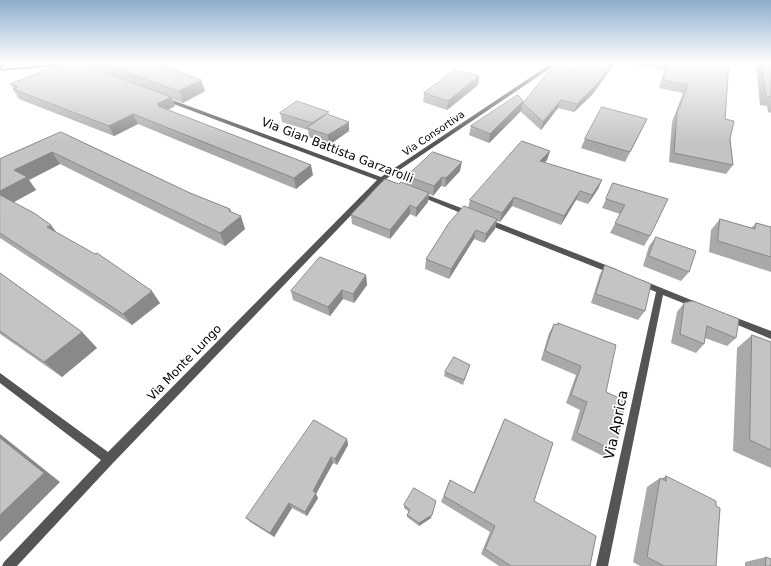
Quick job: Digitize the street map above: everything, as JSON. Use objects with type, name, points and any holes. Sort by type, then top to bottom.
[{"type":"street","name":"Via Consortiva","points":[[382,179],[516,89]]},
{"type":"street","name":"Via Gian Battista Garzarolli","points":[[159,97],[404,188]]},
{"type":"street","name":"Via Monte Lungo","points":[[8,566],[110,458],[382,179]]},
{"type":"street","name":"Via Gian Battista Garzarolli","points":[[412,191],[623,275]]},
{"type":"street","points":[[638,281],[708,310]]},
{"type":"street","name":"Via Aprica","points":[[602,566],[660,290]]},
{"type":"street","points":[[722,315],[771,335]]},
{"type":"street","points":[[0,377],[110,458]]},
{"type":"building","points":[[14,89],[151,89],[171,97],[157,104],[161,105],[158,106],[311,165],[294,178],[133,114],[109,126]]},
{"type":"building","points":[[429,89],[462,89],[448,101],[424,93]]},
{"type":"building","points":[[534,89],[592,89],[577,104],[561,100],[543,122],[523,103]]},
{"type":"building","points":[[686,89],[727,89],[725,119],[734,121],[730,139],[733,165],[674,153],[677,113]]},
{"type":"building","points":[[765,89],[771,89],[771,97],[766,96]]},
{"type":"building","points":[[518,95],[523,101],[490,134],[471,126]]},
{"type":"building","points":[[297,101],[329,112],[312,123],[280,113]]},
{"type":"building","points":[[602,107],[647,119],[630,152],[585,139]]},
{"type":"building","points":[[327,114],[349,122],[328,135],[307,128]]},
{"type":"building","points":[[61,132],[190,193],[230,209],[229,211],[241,216],[220,233],[52,152],[14,170],[27,177],[0,191],[0,159]]},
{"type":"building","points":[[522,141],[550,151],[540,161],[602,180],[592,195],[580,191],[564,216],[514,197],[502,213],[470,200]]},
{"type":"building","points":[[433,152],[462,162],[446,178],[442,177],[434,186],[407,176]]},
{"type":"building","points":[[385,179],[399,184],[401,182],[429,193],[416,208],[410,205],[390,230],[351,215]]},
{"type":"building","points":[[613,183],[668,199],[650,236],[615,223],[625,205],[606,199]]},
{"type":"building","points":[[0,195],[34,213],[51,225],[47,227],[95,254],[97,253],[152,291],[123,314],[0,233]]},
{"type":"building","points":[[464,206],[497,219],[486,234],[476,230],[451,269],[426,259],[449,223]]},
{"type":"building","points":[[720,219],[755,229],[756,223],[771,227],[771,257],[718,241]]},
{"type":"building","points":[[656,237],[696,251],[689,272],[649,256]]},
{"type":"building","points":[[320,257],[366,275],[353,294],[342,290],[328,307],[291,291]]},
{"type":"building","points":[[605,265],[651,284],[645,311],[596,294]]},
{"type":"building","points":[[0,273],[82,332],[44,362],[0,331]]},
{"type":"building","points":[[693,301],[739,319],[736,338],[707,326],[704,344],[680,334],[684,303]]},
{"type":"building","points":[[558,323],[616,345],[606,392],[626,401],[615,451],[577,433],[587,402],[571,395],[581,366],[545,351],[554,324],[558,325]]},
{"type":"building","points":[[752,335],[771,342],[771,450],[750,440]]},
{"type":"building","points":[[454,357],[470,365],[464,380],[445,372]]},
{"type":"building","points":[[505,419],[553,443],[534,501],[596,536],[590,566],[511,566],[485,549],[495,526],[444,496],[450,480],[474,493]]},
{"type":"building","points":[[314,420],[347,439],[335,459],[331,457],[313,491],[316,493],[305,512],[289,503],[270,533],[246,518]]},
{"type":"building","points":[[0,438],[44,473],[0,515]]},
{"type":"building","points":[[666,476],[716,501],[716,506],[720,508],[716,566],[664,566],[647,557],[660,478],[666,481]]},
{"type":"building","points":[[414,488],[436,501],[432,515],[419,523],[407,515],[410,510],[404,505]]},
{"type":"building","points":[[766,557],[771,559],[771,566],[766,566]]}]
